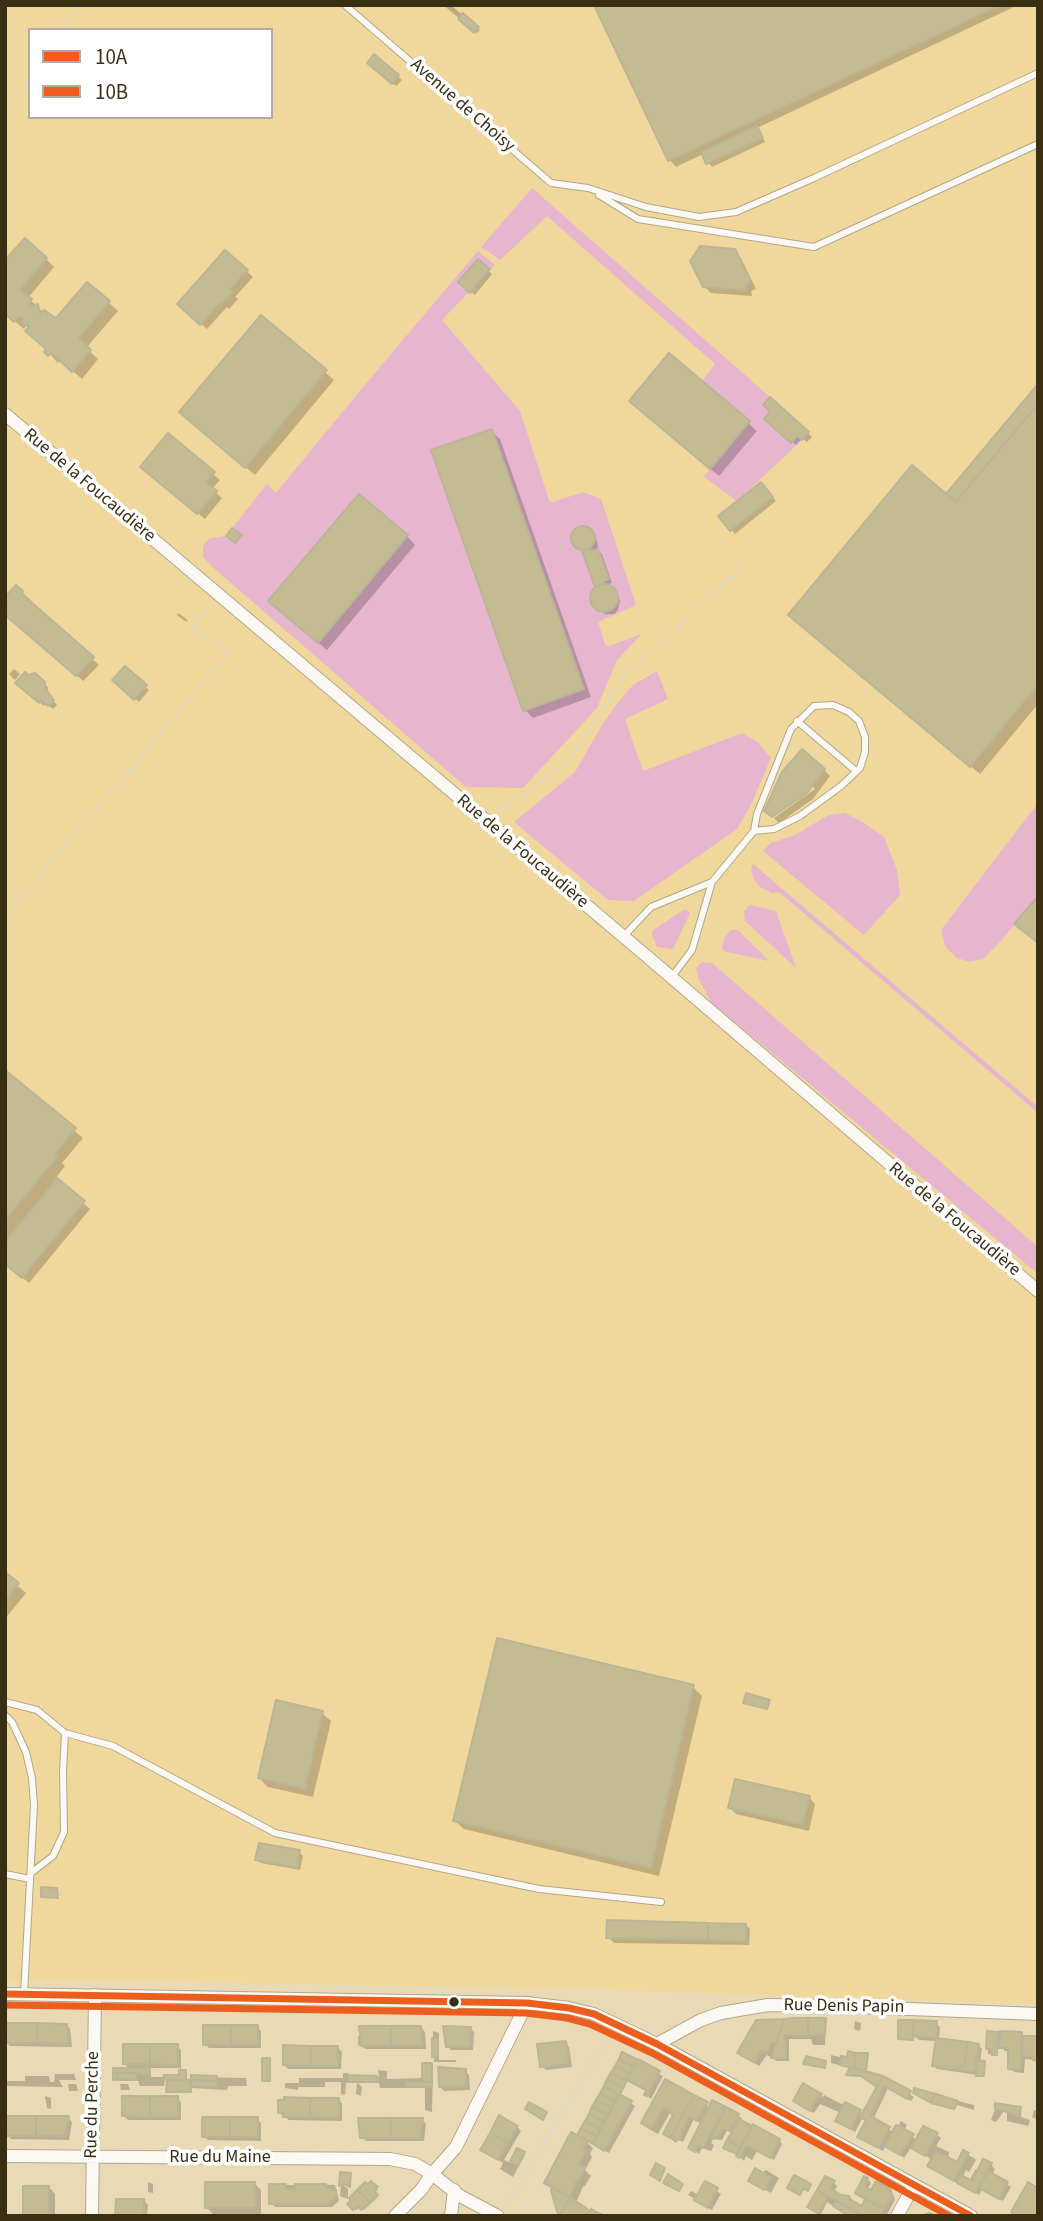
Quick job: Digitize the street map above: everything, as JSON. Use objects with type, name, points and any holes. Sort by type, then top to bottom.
[{"type":"street","name":"Rue de la Foucaudière","points":[[5,414],[1038,1292]]},
{"type":"street","points":[[5,1994],[25,1988],[95,1995],[527,2003],[569,2008],[594,2014],[657,2044],[971,2216]]},
{"type":"street","name":"Rue du Perche","points":[[92,2216],[95,1995]]},
{"type":"street","points":[[395,2216],[421,2190],[456,2147],[527,2003]]},
{"type":"street","name":"Rue Denis Papin","points":[[657,2044],[701,2020],[721,2013],[768,2005],[1038,2014]]},
{"type":"street","name":"Rue du Maine","points":[[5,2156],[390,2159],[415,2164],[460,2196],[498,2216]]},
{"type":"street","points":[[897,2216],[914,2185]]},
{"type":"street","points":[[451,2216],[454,2190]]},
{"type":"lane","name":"Avenue de Choisy","points":[[345,5],[551,183],[588,188]]},
{"type":"lane","points":[[588,188],[646,206],[699,218],[736,212],[1038,73]]},
{"type":"lane","points":[[588,188],[638,219],[814,247],[1038,144]]},
{"type":"lane","points":[[671,978],[692,950],[712,882],[754,831],[766,789],[791,729],[814,706],[833,705],[849,712],[859,721],[864,737],[865,752],[860,768],[841,786],[800,816],[774,829],[754,831]]},
{"type":"lane","points":[[797,721],[856,771]]},
{"type":"lane","points":[[623,937],[651,907],[712,882]]},
{"type":"lane","points":[[5,1702],[37,1710],[65,1733],[113,1746],[275,1833],[539,1889],[661,1902]]},
{"type":"lane","points":[[5,1715],[12,1722],[26,1752],[33,1778],[25,1988]]},
{"type":"lane","points":[[5,1866],[9,1875],[30,1876],[53,1856],[64,1832],[65,1733]]},
{"type":"path","points":[[60,28],[82,5]]},
{"type":"path","points":[[5,107],[20,92],[28,78]]},
{"type":"path","points":[[482,818],[514,801],[565,765],[600,715],[614,688],[632,667],[741,566]]},
{"type":"path","points":[[5,916],[229,653],[192,628],[193,622],[222,598]]},
{"type":"path","points":[[507,2204],[617,2024]]},
{"type":"shaded area","points":[[5,5],[1038,5],[1038,2004],[581,1989],[134,1981],[5,1982]]},
{"type":"shaded area","points":[[532,188],[770,397],[763,405],[770,411],[764,419],[791,442],[797,436],[802,440],[737,501],[704,477],[710,469],[702,381],[715,364],[547,216],[500,260],[481,247]]},
{"type":"shaded area","points":[[478,251],[495,265],[442,320],[520,411],[550,503],[583,492],[601,499],[636,605],[598,622],[606,647],[642,634],[617,660],[597,708],[523,788],[466,787],[203,557],[203,546],[210,538],[226,536],[267,484],[276,493]]},
{"type":"shaded area","points":[[657,671],[668,699],[625,719],[643,771],[742,733],[758,742],[771,758],[750,807],[737,829],[634,901],[608,900],[514,822],[575,772],[616,705],[633,685]]},
{"type":"shaded area","points":[[1038,803],[1038,896],[983,959],[970,962],[957,958],[945,946],[941,930]]},
{"type":"shaded area","points":[[845,813],[884,837],[897,870],[900,895],[864,935],[763,851],[771,843],[795,835],[829,815]]},
{"type":"shaded area","points":[[753,864],[1038,1107],[1038,1113],[779,892],[772,893],[760,887],[754,880],[751,869]]},
{"type":"shaded area","points":[[750,905],[776,911],[796,968],[745,921],[744,911]]},
{"type":"shaded area","points":[[685,909],[690,913],[673,949],[657,947],[652,935],[653,930]]},
{"type":"shaded area","points":[[731,930],[738,930],[769,961],[723,951],[725,937]]},
{"type":"shaded area","points":[[702,962],[712,963],[1038,1247],[1038,1274],[712,1003],[699,980],[696,968]]},
{"type":"building","points":[[594,5],[1001,5],[668,161]]},
{"type":"building","points":[[463,13],[479,27],[474,33],[458,19]]},
{"type":"building","points":[[374,54],[399,75],[392,84],[367,63]]},
{"type":"building","points":[[757,126],[763,138],[706,164],[701,152]]},
{"type":"building","points":[[25,238],[47,258],[20,289],[32,299],[29,304],[31,306],[38,304],[40,314],[44,310],[56,318],[87,282],[110,301],[79,338],[91,350],[72,372],[51,353],[48,356],[44,352],[46,349],[25,331],[30,326],[21,322],[23,319],[19,316],[14,322],[5,314],[5,260]]},
{"type":"building","points":[[700,246],[735,249],[751,282],[746,285],[747,290],[703,287],[690,261]]},
{"type":"building","points":[[225,250],[248,270],[230,289],[233,292],[222,304],[220,302],[200,325],[177,304]]},
{"type":"building","points":[[478,259],[490,269],[470,293],[458,282]]},
{"type":"building","points":[[261,315],[327,370],[245,468],[179,412]]},
{"type":"building","points":[[669,353],[750,421],[710,469],[629,401]]},
{"type":"building","points":[[1038,384],[1038,404],[956,502],[946,494]]},
{"type":"building","points":[[770,397],[809,432],[802,440],[797,436],[791,443],[764,419],[770,411],[763,405]]},
{"type":"building","points":[[1038,404],[1038,685],[970,767],[788,615],[912,465],[956,502]]},
{"type":"building","points":[[492,429],[584,689],[523,711],[431,450]]},
{"type":"building","points":[[168,433],[215,472],[206,482],[217,491],[197,514],[140,467]]},
{"type":"building","points":[[761,482],[773,497],[730,531],[718,516]]},
{"type":"building","points":[[359,494],[408,535],[318,643],[268,601]]},
{"type":"building","points":[[583,526],[592,529],[595,538],[592,547],[583,550],[574,547],[571,538],[574,529]]},
{"type":"building","points":[[232,528],[242,535],[235,543],[226,536]]},
{"type":"building","points":[[598,549],[609,579],[595,587],[582,551]]},
{"type":"building","points":[[604,584],[614,588],[618,598],[614,608],[604,612],[594,608],[590,598],[594,588]]},
{"type":"building","points":[[16,585],[23,591],[22,594],[94,657],[76,676],[5,615],[8,608],[5,606],[5,597]]},
{"type":"building","points":[[125,666],[147,685],[134,700],[112,680]]},
{"type":"building","points":[[25,672],[28,675],[35,673],[45,682],[44,687],[54,700],[48,706],[41,700],[39,703],[15,683]]},
{"type":"building","points":[[802,749],[825,769],[807,793],[772,817],[764,811],[782,772]]},
{"type":"building","points":[[1038,896],[1038,943],[1014,924]]},
{"type":"building","points":[[5,1070],[76,1128],[55,1154],[58,1156],[5,1220]]},
{"type":"building","points":[[57,1178],[85,1201],[22,1278],[5,1264],[5,1242]]},
{"type":"building","points":[[5,1572],[19,1583],[5,1600]]},
{"type":"building","points":[[497,1638],[694,1685],[651,1868],[453,1821]]},
{"type":"building","points":[[746,1693],[770,1700],[767,1709],[743,1703]]},
{"type":"building","points":[[276,1700],[323,1711],[305,1789],[258,1778]]},
{"type":"building","points":[[735,1779],[810,1796],[803,1825],[728,1808]]},
{"type":"building","points":[[259,1843],[300,1850],[297,1868],[255,1860]]},
{"type":"building","points":[[41,1887],[57,1888],[58,1898],[41,1897]]},
{"type":"building","points":[[607,1920],[708,1923],[708,1940],[606,1938]]},
{"type":"building","points":[[708,1923],[746,1924],[746,1942],[708,1940]]},
{"type":"building","points":[[808,2018],[808,2036],[785,2035],[786,2058],[771,2058],[784,2019]]},
{"type":"building","points":[[808,2018],[826,2018],[825,2035],[808,2036]]},
{"type":"building","points":[[784,2019],[776,2043],[772,2042],[767,2054],[761,2051],[755,2063],[737,2053],[756,2020]]},
{"type":"building","points":[[898,2020],[914,2020],[913,2040],[898,2039]]},
{"type":"building","points":[[914,2020],[937,2021],[936,2038],[913,2036]]},
{"type":"building","points":[[7,2023],[37,2023],[37,2043],[5,2043]]},
{"type":"building","points":[[37,2023],[67,2024],[69,2044],[37,2043]]},
{"type":"building","points":[[203,2025],[231,2025],[231,2045],[203,2045]]},
{"type":"building","points":[[231,2025],[258,2025],[258,2045],[231,2045]]},
{"type":"building","points":[[359,2026],[391,2026],[391,2046],[361,2046]]},
{"type":"building","points":[[391,2026],[421,2026],[423,2046],[391,2046]]},
{"type":"building","points":[[443,2026],[471,2027],[470,2047],[446,2047]]},
{"type":"building","points":[[987,2031],[998,2032],[997,2055],[992,2055],[992,2049],[986,2049]]},
{"type":"building","points":[[1000,2031],[1022,2032],[1021,2070],[1008,2069],[1008,2048],[999,2048]]},
{"type":"building","points":[[1023,2036],[1038,2036],[1038,2061],[1033,2060],[1033,2057],[1022,2056]]},
{"type":"building","points":[[432,2038],[438,2038],[438,2057],[432,2057]]},
{"type":"building","points":[[936,2038],[968,2042],[964,2066],[960,2066],[959,2070],[932,2066]]},
{"type":"building","points":[[566,2041],[569,2064],[540,2067],[537,2044]]},
{"type":"building","points":[[968,2042],[979,2044],[975,2072],[959,2070],[960,2066],[964,2066]]},
{"type":"building","points":[[123,2044],[150,2044],[150,2064],[123,2064]]},
{"type":"building","points":[[150,2044],[178,2044],[178,2065],[150,2064]]},
{"type":"building","points":[[283,2045],[311,2046],[311,2066],[283,2065]]},
{"type":"building","points":[[311,2046],[338,2046],[338,2066],[311,2066]]},
{"type":"building","points":[[848,2051],[856,2053],[854,2068],[840,2065],[841,2056],[847,2057]]},
{"type":"building","points":[[622,2052],[638,2060],[634,2067],[619,2059]]},
{"type":"building","points":[[856,2053],[868,2053],[866,2072],[854,2068]]},
{"type":"building","points":[[806,2056],[826,2061],[825,2068],[803,2064]]},
{"type":"building","points":[[262,2058],[270,2058],[270,2081],[262,2081]]},
{"type":"building","points":[[619,2059],[634,2067],[630,2074],[615,2066]]},
{"type":"building","points":[[638,2059],[660,2071],[647,2096],[644,2095],[646,2090],[627,2080]]},
{"type":"building","points":[[976,2060],[985,2061],[984,2076],[976,2076]]},
{"type":"building","points":[[422,2063],[432,2063],[432,2082],[422,2082]]},
{"type":"building","points":[[615,2066],[630,2074],[626,2081],[611,2072]]},
{"type":"building","points":[[438,2067],[466,2069],[466,2087],[439,2087]]},
{"type":"building","points":[[850,2067],[883,2076],[877,2087],[861,2076],[846,2075]]},
{"type":"building","points":[[113,2068],[150,2068],[150,2075],[117,2072],[117,2079],[137,2080],[113,2080]]},
{"type":"building","points":[[179,2070],[186,2070],[186,2080],[164,2080],[164,2075],[179,2075]]},
{"type":"building","points":[[117,2072],[137,2073],[137,2080],[117,2079]]},
{"type":"building","points":[[611,2072],[626,2081],[623,2088],[607,2079]]},
{"type":"building","points":[[191,2075],[217,2076],[217,2081],[191,2080]]},
{"type":"building","points":[[349,2075],[377,2076],[377,2082],[348,2082]]},
{"type":"building","points":[[883,2076],[911,2091],[907,2099],[884,2086],[880,2093],[882,2094],[870,2116],[890,2127],[879,2148],[857,2137],[866,2120],[860,2117]]},
{"type":"building","points":[[607,2079],[623,2088],[619,2095],[604,2086]]},
{"type":"building","points":[[665,2079],[694,2095],[670,2138],[663,2134],[673,2115],[664,2107],[652,2129],[641,2123]]},
{"type":"building","points":[[167,2080],[191,2080],[191,2092],[166,2092]]},
{"type":"building","points":[[191,2080],[217,2081],[217,2087],[191,2087]]},
{"type":"building","points":[[406,2082],[432,2082],[432,2087],[406,2087]]},
{"type":"building","points":[[803,2083],[822,2094],[818,2096],[810,2111],[793,2101]]},
{"type":"building","points":[[604,2086],[619,2095],[615,2102],[600,2093]]},
{"type":"building","points":[[914,2088],[936,2094],[931,2103],[913,2093]]},
{"type":"building","points":[[600,2093],[615,2102],[612,2108],[596,2100]]},
{"type":"building","points":[[619,2094],[632,2101],[604,2151],[593,2144]]},
{"type":"building","points":[[936,2094],[958,2101],[954,2109],[931,2103]]},
{"type":"building","points":[[694,2095],[708,2102],[697,2121],[689,2116],[679,2140],[671,2136]]},
{"type":"building","points":[[122,2096],[150,2096],[150,2117],[122,2116]]},
{"type":"building","points":[[150,2096],[178,2096],[178,2117],[150,2117]]},
{"type":"building","points":[[284,2097],[310,2098],[310,2117],[283,2117],[284,2113],[278,2113],[278,2100],[284,2100]]},
{"type":"building","points":[[310,2098],[339,2098],[339,2118],[310,2117]]},
{"type":"building","points":[[596,2100],[612,2108],[608,2115],[592,2107]]},
{"type":"building","points":[[712,2100],[726,2107],[703,2148],[698,2145],[695,2152],[688,2148]]},
{"type":"building","points":[[529,2102],[547,2112],[543,2120],[525,2109]]},
{"type":"building","points":[[845,2102],[861,2110],[851,2129],[835,2121]]},
{"type":"building","points":[[995,2103],[1021,2107],[1020,2115],[995,2109]]},
{"type":"building","points":[[592,2107],[608,2115],[604,2122],[589,2114]]},
{"type":"building","points":[[726,2107],[739,2114],[730,2131],[723,2128],[714,2139],[711,2137]]},
{"type":"building","points":[[589,2114],[604,2122],[600,2129],[585,2121]]},
{"type":"building","points":[[499,2115],[518,2126],[508,2143],[490,2133]]},
{"type":"building","points":[[5,2116],[36,2116],[36,2136],[6,2136]]},
{"type":"building","points":[[36,2116],[69,2116],[65,2136],[36,2136]]},
{"type":"building","points":[[202,2117],[230,2117],[230,2137],[202,2137]]},
{"type":"building","points":[[230,2117],[258,2117],[258,2137],[230,2137]]},
{"type":"building","points":[[358,2118],[391,2118],[391,2138],[360,2138]]},
{"type":"building","points":[[391,2118],[423,2118],[420,2138],[391,2138]]},
{"type":"building","points":[[739,2119],[752,2126],[741,2147],[727,2140]]},
{"type":"building","points":[[585,2121],[600,2129],[597,2136],[581,2128]]},
{"type":"building","points":[[753,2124],[780,2139],[770,2158],[747,2145],[739,2158],[736,2156]]},
{"type":"building","points":[[896,2125],[914,2134],[900,2155],[884,2146]]},
{"type":"building","points":[[923,2126],[938,2133],[925,2156],[911,2148]]},
{"type":"building","points":[[581,2128],[597,2136],[593,2144],[577,2135]]},
{"type":"building","points":[[571,2132],[588,2141],[579,2164],[585,2168],[570,2197],[544,2183]]},
{"type":"building","points":[[490,2133],[508,2143],[498,2160],[480,2150]]},
{"type":"building","points":[[727,2140],[741,2147],[737,2154],[723,2148]]},
{"type":"building","points":[[517,2148],[525,2152],[518,2166],[510,2161]]},
{"type":"building","points":[[963,2150],[969,2153],[954,2181],[927,2166],[936,2151],[957,2162]]},
{"type":"building","points":[[983,2159],[992,2163],[975,2193],[957,2183],[961,2175],[972,2181]]},
{"type":"building","points":[[656,2163],[665,2168],[660,2181],[650,2175]]},
{"type":"building","points":[[755,2168],[771,2177],[764,2190],[748,2181]]},
{"type":"building","points":[[988,2171],[1008,2182],[999,2199],[979,2188]]},
{"type":"building","points":[[340,2172],[351,2173],[350,2187],[344,2184],[339,2186]]},
{"type":"building","points":[[668,2174],[683,2184],[679,2191],[663,2183]]},
{"type":"building","points":[[794,2175],[811,2184],[808,2191],[803,2189],[800,2195],[787,2188]]},
{"type":"building","points":[[825,2176],[835,2181],[830,2188],[841,2195],[849,2196],[862,2206],[865,2199],[884,2209],[880,2216],[863,2216],[817,2190]]},
{"type":"building","points":[[864,2176],[868,2178],[864,2186],[871,2190],[876,2181],[890,2188],[892,2195],[884,2209],[855,2193]]},
{"type":"building","points":[[371,2181],[378,2187],[374,2191],[378,2195],[370,2202],[357,2190],[365,2182],[368,2184]]},
{"type":"building","points":[[705,2181],[718,2188],[708,2208],[694,2200]]},
{"type":"building","points":[[205,2182],[255,2182],[256,2208],[205,2208]]},
{"type":"building","points":[[1028,2182],[1038,2188],[1038,2211],[1032,2216],[1018,2216],[1011,2212]]},
{"type":"building","points":[[269,2184],[286,2184],[286,2189],[295,2189],[295,2184],[326,2184],[327,2189],[336,2190],[336,2197],[328,2204],[269,2204]]},
{"type":"building","points":[[23,2186],[49,2186],[49,2216],[23,2216]]},
{"type":"building","points":[[552,2188],[570,2197],[561,2214],[557,2212]]},
{"type":"building","points":[[357,2190],[370,2202],[361,2210],[358,2206],[353,2210],[347,2204]]},
{"type":"building","points":[[817,2190],[828,2196],[819,2214],[807,2207]]},
{"type":"building","points":[[570,2197],[590,2211],[591,2209],[604,2216],[560,2216]]},
{"type":"building","points":[[116,2199],[144,2199],[144,2216],[115,2216]]},
{"type":"building","points":[[836,2200],[863,2216],[849,2216],[833,2206]]},
{"type":"transit line","name":"10A","points":[[5,1994],[527,2003],[569,2008],[594,2014],[657,2044],[971,2216]]},
{"type":"transit line","name":"10B","points":[[5,2005],[526,2013],[567,2018],[590,2024],[652,2053],[949,2216]]}]
